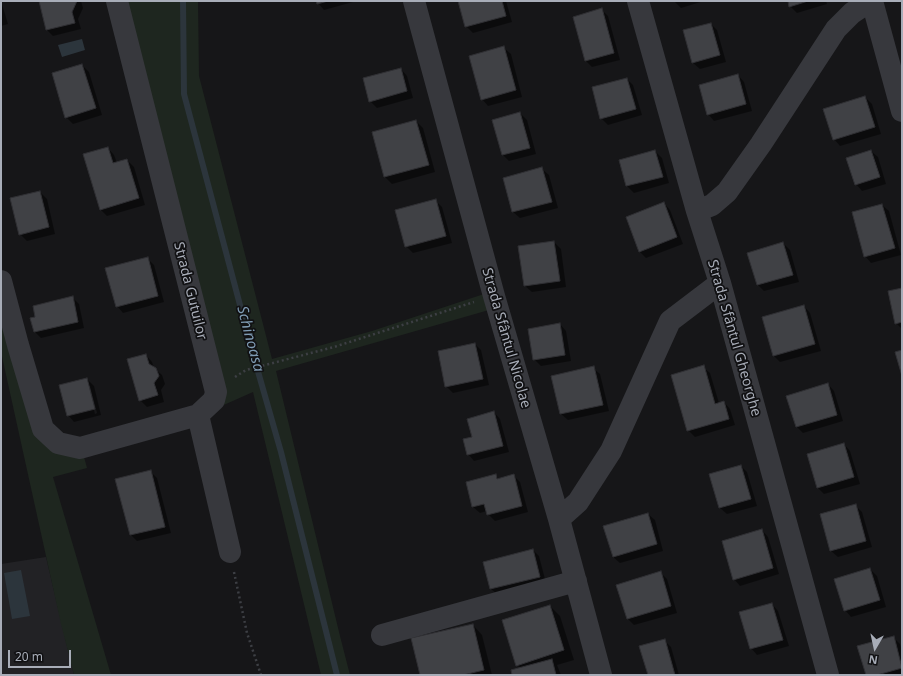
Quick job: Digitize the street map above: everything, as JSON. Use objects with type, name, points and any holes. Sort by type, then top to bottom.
[{"type":"street","name":"Strada Gutuilor","points":[[1,281],[43,429],[58,443],[80,448],[198,415],[214,400],[216,392],[117,1]]},
{"type":"street","name":"Strada Sfântul Nicolae","points":[[414,1],[494,296],[576,581],[601,675]]},
{"type":"street","name":"Strada Sfântul Gheorghe","points":[[638,1],[697,211],[720,283],[828,675]]},
{"type":"street","points":[[697,211],[712,204],[727,192],[761,144],[836,29],[852,13],[871,1],[902,111]]},
{"type":"street","points":[[558,519],[578,502],[610,450],[670,321],[720,283]]},
{"type":"street","points":[[198,415],[230,552]]},
{"type":"street","points":[[382,635],[576,581]]},
{"type":"path","points":[[246,370],[334,347],[494,296]]},
{"type":"path","points":[[230,552],[247,633],[261,675]]},
{"type":"shaded area","points":[[126,1],[198,1],[199,76],[272,359],[372,331],[484,294],[489,310],[276,371],[350,675],[321,675],[253,392],[217,408]]},
{"type":"shaded area","points":[[82,39],[85,50],[62,57],[58,45]]},
{"type":"shaded area","points":[[1,300],[28,398],[84,457],[87,468],[53,477],[111,675],[74,675],[61,624],[1,352]]},
{"type":"shaded area","points":[[46,557],[74,675],[1,675],[1,564]]},
{"type":"shaded area","points":[[21,570],[30,616],[12,619],[4,573]]},
{"type":"building","points":[[39,1],[77,1],[72,12],[75,23],[46,30]]},
{"type":"building","points":[[316,1],[328,1],[317,4]]},
{"type":"building","points":[[458,1],[502,1],[506,16],[465,27]]},
{"type":"building","points":[[788,1],[808,1],[789,7]]},
{"type":"building","points":[[602,8],[614,53],[585,61],[573,17]]},
{"type":"building","points":[[711,23],[720,55],[692,63],[683,30]]},
{"type":"building","points":[[504,46],[516,90],[481,100],[469,56]]},
{"type":"building","points":[[82,64],[96,108],[65,118],[52,73]]},
{"type":"building","points":[[401,68],[407,91],[369,102],[363,78]]},
{"type":"building","points":[[738,74],[746,104],[707,115],[699,85]]},
{"type":"building","points":[[627,78],[636,109],[600,119],[592,87]]},
{"type":"building","points":[[865,96],[875,127],[833,140],[823,109]]},
{"type":"building","points":[[520,112],[530,148],[502,155],[492,120]]},
{"type":"building","points":[[416,120],[429,165],[384,177],[372,132]]},
{"type":"building","points":[[108,147],[113,163],[127,159],[139,198],[100,210],[83,154]]},
{"type":"building","points":[[655,150],[663,177],[626,186],[619,160]]},
{"type":"building","points":[[871,150],[880,177],[855,185],[846,158]]},
{"type":"building","points":[[542,167],[552,202],[512,212],[503,178]]},
{"type":"building","points":[[40,191],[49,227],[19,235],[10,198]]},
{"type":"building","points":[[436,199],[446,236],[405,247],[395,210]]},
{"type":"building","points":[[664,202],[677,237],[639,252],[626,217]]},
{"type":"building","points":[[882,204],[895,248],[864,257],[852,212]]},
{"type":"building","points":[[554,241],[560,281],[524,286],[518,246]]},
{"type":"building","points":[[783,242],[793,275],[757,285],[747,253]]},
{"type":"building","points":[[148,257],[158,296],[116,307],[105,268]]},
{"type":"building","points":[[902,288],[902,322],[895,324],[888,291]]},
{"type":"building","points":[[73,296],[78,322],[34,332],[30,318],[35,317],[33,306]]},
{"type":"building","points":[[804,305],[815,344],[773,356],[762,317]]},
{"type":"building","points":[[560,323],[565,355],[533,360],[528,329]]},
{"type":"building","points":[[475,343],[483,379],[445,387],[438,351]]},
{"type":"building","points":[[902,350],[902,376],[895,352]]},
{"type":"building","points":[[146,354],[149,364],[156,368],[159,376],[154,383],[158,395],[139,401],[127,359]]},
{"type":"building","points":[[704,365],[715,404],[724,401],[729,419],[687,431],[671,375]]},
{"type":"building","points":[[594,366],[603,405],[560,414],[551,376]]},
{"type":"building","points":[[87,378],[95,409],[67,416],[59,385]]},
{"type":"building","points":[[828,383],[837,415],[796,427],[786,396]]},
{"type":"building","points":[[494,411],[503,446],[467,455],[463,439],[472,437],[467,419]]},
{"type":"building","points":[[844,443],[854,477],[817,488],[807,454]]},
{"type":"building","points":[[741,465],[751,499],[719,508],[709,474]]},
{"type":"building","points":[[151,470],[165,527],[130,535],[115,479]]},
{"type":"building","points":[[496,474],[497,479],[514,474],[522,506],[487,515],[484,504],[472,507],[466,482]]},
{"type":"building","points":[[856,504],[866,541],[830,551],[820,514]]},
{"type":"building","points":[[648,513],[657,544],[613,557],[603,526]]},
{"type":"building","points":[[762,529],[773,568],[733,580],[722,541]]},
{"type":"building","points":[[533,549],[540,577],[490,589],[483,562]]},
{"type":"building","points":[[870,568],[880,600],[844,611],[834,579]]},
{"type":"building","points":[[661,571],[671,606],[627,619],[616,585]]},
{"type":"building","points":[[772,603],[783,640],[750,649],[739,612]]},
{"type":"building","points":[[550,605],[564,650],[516,666],[502,620]]},
{"type":"building","points":[[473,624],[484,670],[463,675],[420,675],[411,638]]},
{"type":"building","points":[[894,636],[902,668],[877,675],[866,675],[857,646]]},
{"type":"building","points":[[665,639],[675,675],[648,675],[639,646]]},
{"type":"building","points":[[552,659],[556,675],[512,675],[511,670]]},
{"type":"waterway","name":"Schinoasa","points":[[183,1],[184,94],[253,354],[281,452],[337,675]]}]
